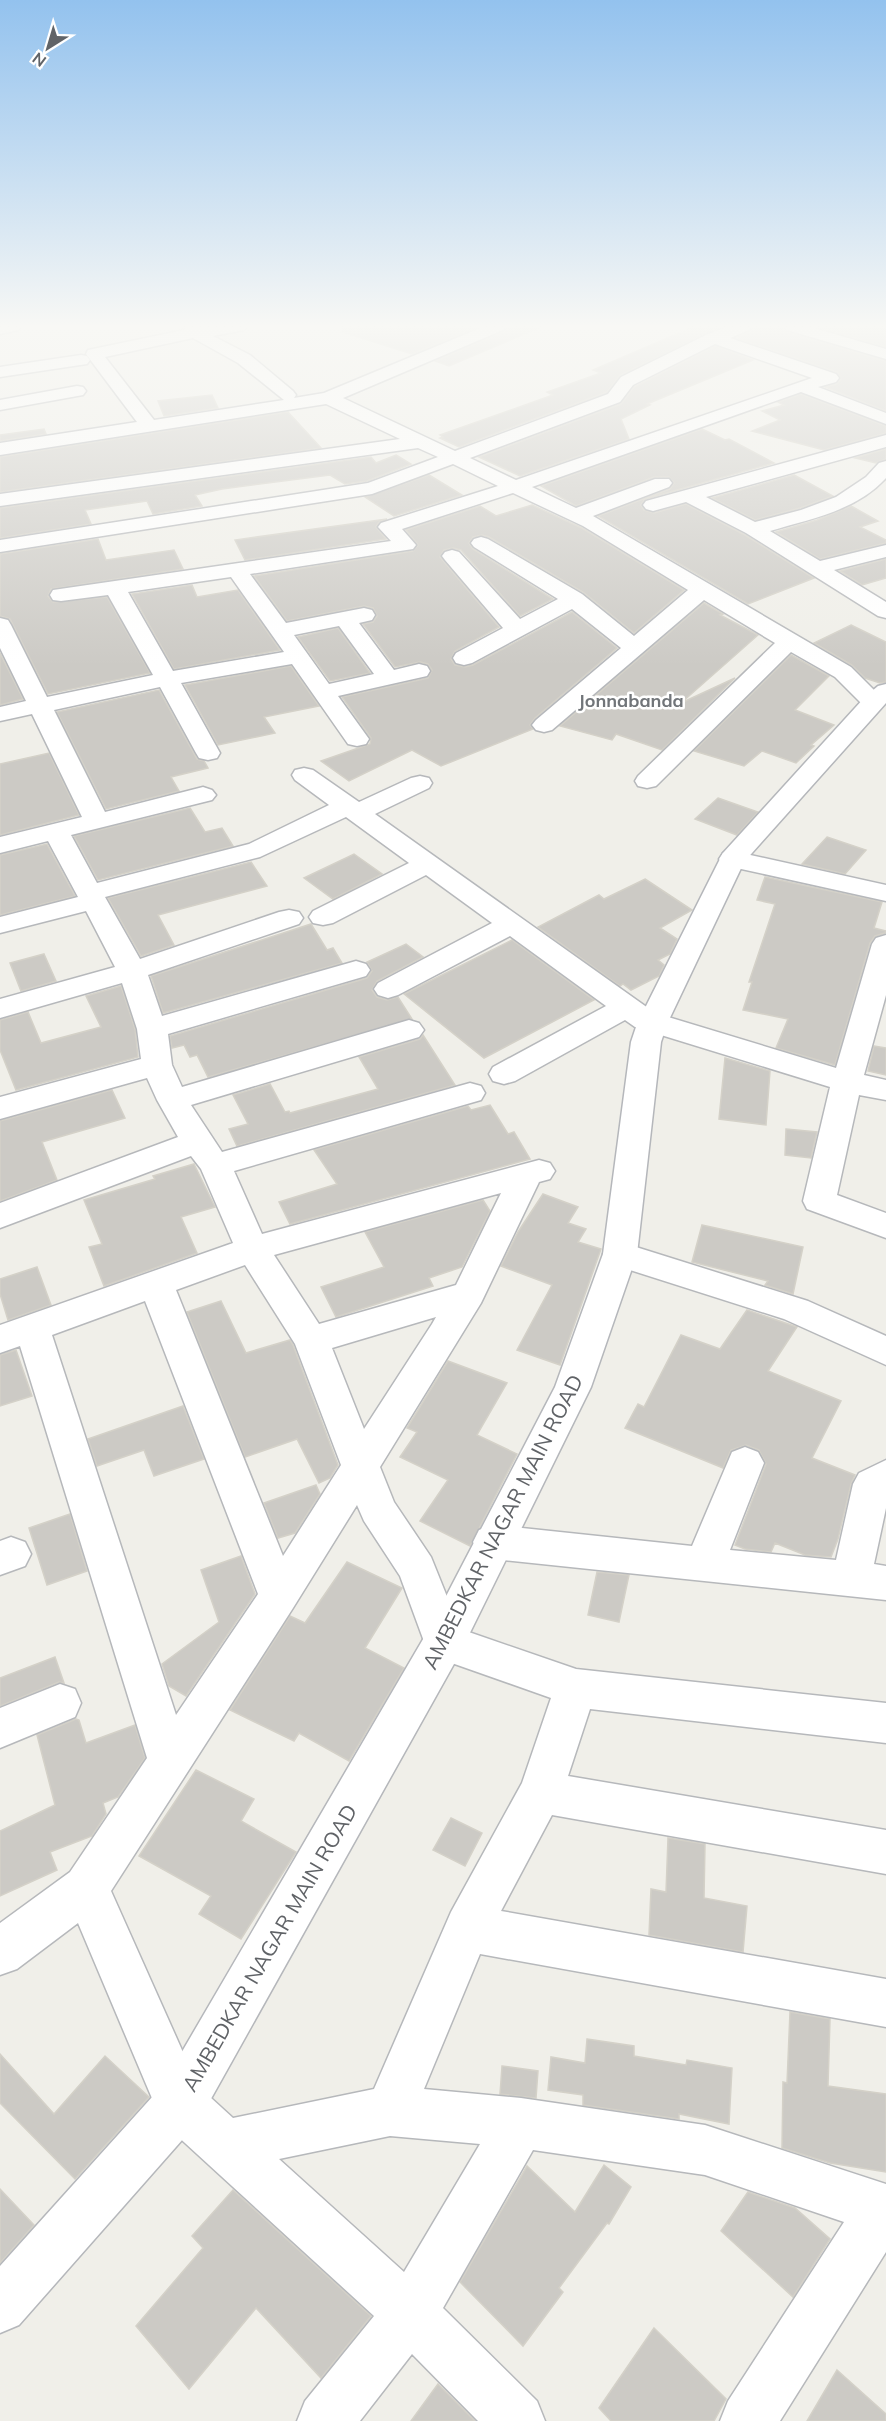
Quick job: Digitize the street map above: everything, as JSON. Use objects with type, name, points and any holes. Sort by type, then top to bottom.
[{"type":"street","points":[[0,449],[58,440]]},
{"type":"street","points":[[416,440],[576,515],[843,672],[880,697]]},
{"type":"street","points":[[0,546],[372,488],[503,440]]},
{"type":"street","points":[[61,595],[237,570],[347,562],[406,545],[388,528],[647,440]]},
{"type":"street","points":[[653,505],[886,441]]},
{"type":"street","points":[[0,500],[420,442]]},
{"type":"street","points":[[753,529],[849,500],[876,480],[886,467]]},
{"type":"street","points":[[576,515],[662,483]]},
{"type":"street","points":[[690,496],[753,529],[886,611]]},
{"type":"street","points":[[481,543],[574,599],[634,647]]},
{"type":"street","points":[[818,568],[886,551]]},
{"type":"street","points":[[452,556],[517,630]]},
{"type":"street","points":[[237,570],[357,739]]},
{"type":"street","points":[[115,587],[208,753]]},
{"type":"street","points":[[544,725],[703,590]]},
{"type":"street","points":[[464,658],[574,599]]},
{"type":"street","points":[[280,631],[354,617],[388,678]]},
{"type":"street","points":[[0,625],[97,822]]},
{"type":"street","points":[[646,781],[789,642]]},
{"type":"street","points":[[0,714],[166,679],[297,656]]},
{"type":"street","points":[[323,692],[419,671]]},
{"type":"street","name":"AMBEDKAR NAGAR MAIN ROAD","points":[[0,2306],[180,2104],[444,1642],[573,1387],[620,1254],[646,1042],[639,1015],[732,860],[880,697]]},
{"type":"street","points":[[304,776],[639,1015],[847,1082],[886,1090]]},
{"type":"street","points":[[0,925],[256,849],[420,783]]},
{"type":"street","points":[[0,845],[203,795]]},
{"type":"street","points":[[56,832],[132,971],[153,1029],[158,1065],[172,1100],[206,1153],[252,1249],[311,1340],[378,1510],[417,1569],[444,1642],[576,1688],[886,1723]]},
{"type":"street","points":[[732,860],[886,893]]},
{"type":"street","points":[[323,917],[429,863]]},
{"type":"street","points":[[0,1009],[132,971],[289,918]]},
{"type":"street","points":[[388,989],[512,924]]},
{"type":"street","points":[[886,944],[847,1082],[819,1201],[886,1226]]},
{"type":"street","points":[[153,1029],[356,970]]},
{"type":"street","points":[[504,1074],[639,1015]]},
{"type":"street","points":[[172,1100],[409,1030]]},
{"type":"street","points":[[0,1108],[158,1065]]},
{"type":"street","points":[[0,1216],[206,1153],[470,1093]]},
{"type":"street","points":[[0,1952],[86,1888],[170,1763],[279,1596],[360,1468],[469,1293],[536,1172],[252,1249],[16,1333],[170,1763]]},
{"type":"street","points":[[620,1254],[796,1310],[886,1351]]},
{"type":"street","points":[[156,1284],[279,1596]]},
{"type":"street","points":[[311,1340],[469,1293]]},
{"type":"street","points":[[705,1563],[745,1463]]},
{"type":"street","points":[[493,1542],[868,1582],[872,1484],[886,1476]]},
{"type":"street","points":[[390,2111],[467,1928],[541,1792],[576,1688]]},
{"type":"street","points":[[0,1728],[60,1703]]},
{"type":"street","points":[[541,1792],[886,1852]]},
{"type":"street","points":[[86,1888],[180,2104],[410,2313],[517,2421]]},
{"type":"street","points":[[467,1928],[886,2003]]},
{"type":"street","points":[[227,2145],[390,2111],[521,2123],[705,2150],[885,2210],[748,2421]]},
{"type":"street","points":[[325,2421],[410,2313],[521,2123]]},
{"type":"building","points":[[109,440],[314,440],[321,448],[0,492],[0,457]]},
{"type":"building","points":[[444,440],[478,440],[459,447]]},
{"type":"building","points":[[525,440],[626,440],[520,476],[479,457]]},
{"type":"building","points":[[671,440],[731,440],[774,463],[645,499],[641,505],[644,510],[654,513],[686,504],[745,535],[814,578],[748,604],[598,516],[670,489],[674,483],[669,477],[654,477],[576,506],[541,486]]},
{"type":"building","points":[[786,440],[861,440],[824,450]]},
{"type":"building","points":[[886,449],[886,459],[876,463],[855,458]]},
{"type":"building","points":[[396,455],[411,464],[367,481],[345,484],[330,475],[222,489],[195,495],[202,506],[153,514],[147,501],[85,510],[91,524],[0,538],[0,508],[371,457],[376,463]]},
{"type":"building","points":[[429,475],[462,495],[394,516],[365,497]]},
{"type":"building","points":[[794,475],[833,496],[755,520],[712,498]]},
{"type":"building","points":[[532,505],[582,528],[684,590],[634,633],[583,592],[489,537],[482,535],[473,537],[469,543],[473,549],[553,599],[520,616],[461,550],[453,548],[444,550],[440,557],[499,627],[455,651],[451,659],[455,665],[465,667],[473,665],[572,612],[617,648],[535,718],[530,725],[533,729],[441,766],[412,750],[349,781],[321,761],[370,744],[371,738],[342,697],[428,678],[432,670],[428,664],[420,662],[395,667],[363,624],[373,622],[377,616],[373,608],[364,606],[287,621],[254,576],[413,551],[418,545],[406,530],[480,506],[496,516]]},
{"type":"building","points":[[851,506],[878,521],[860,527],[886,540],[886,543],[820,559],[776,532],[817,520]]},
{"type":"building","points":[[387,519],[379,522],[376,527],[386,539],[245,560],[235,540]]},
{"type":"building","points":[[98,539],[106,560],[174,550],[183,569],[51,589],[48,596],[53,602],[107,597],[150,673],[48,694],[10,619],[0,616],[0,554]]},
{"type":"building","points":[[886,559],[886,578],[862,585],[840,571]]},
{"type":"building","points":[[192,585],[197,597],[238,590],[280,650],[174,669],[132,594]]},
{"type":"building","points":[[704,603],[723,614],[720,615],[758,635],[681,703],[735,678],[662,750],[616,734],[612,740],[560,726]]},
{"type":"building","points":[[851,625],[886,642],[886,682],[880,683],[865,678],[852,665],[814,643]]},
{"type":"building","points":[[338,628],[370,673],[330,681],[298,637]]},
{"type":"building","points":[[0,653],[23,699],[0,705]]},
{"type":"building","points":[[791,655],[829,676],[795,710],[834,725],[811,745],[814,746],[796,763],[762,751],[744,766],[694,751]]},
{"type":"building","points":[[291,666],[319,706],[264,717],[275,733],[218,745],[185,685]]},
{"type":"building","points":[[159,690],[197,759],[204,761],[208,768],[171,777],[179,791],[106,809],[57,712]]},
{"type":"building","points":[[49,753],[79,815],[0,835],[0,764]]},
{"type":"building","points":[[718,798],[758,812],[737,835],[695,819]]},
{"type":"building","points":[[190,808],[205,832],[222,828],[233,846],[98,880],[74,836]]},
{"type":"building","points":[[827,837],[866,850],[845,874],[802,864]]},
{"type":"building","points":[[47,844],[75,896],[0,915],[0,855]]},
{"type":"building","points":[[354,854],[382,874],[333,899],[304,878]]},
{"type":"building","points":[[251,862],[267,886],[158,915],[174,945],[141,956],[108,898]]},
{"type":"building","points":[[765,877],[882,902],[874,928],[886,931],[875,936],[870,943],[835,1065],[776,1048],[788,1019],[743,1010],[752,982],[749,982],[775,904],[757,900]]},
{"type":"building","points":[[645,879],[692,910],[660,928],[677,939],[670,954],[658,960],[664,965],[659,976],[631,990],[623,984],[620,986],[538,927],[599,895],[604,899]]},
{"type":"building","points":[[311,924],[327,950],[333,948],[342,963],[163,1013],[151,976]]},
{"type":"building","points":[[512,940],[594,1000],[484,1058],[404,994]]},
{"type":"building","points":[[406,944],[423,957],[377,981],[372,990],[377,997],[387,1000],[398,997],[412,1019],[208,1077],[197,1055],[190,1057],[184,1045],[172,1048],[170,1036],[367,978],[372,971],[367,962]]},
{"type":"building","points":[[44,954],[56,981],[21,991],[10,963]]},
{"type":"building","points":[[121,986],[135,1029],[138,1057],[16,1090],[0,1050],[0,1020],[28,1012],[41,1043],[101,1027],[86,996]]},
{"type":"building","points":[[423,1035],[455,1085],[237,1146],[229,1129],[248,1124],[233,1095],[270,1084],[285,1112],[290,1113],[378,1089],[359,1057],[420,1039]]},
{"type":"building","points":[[874,1046],[886,1048],[886,1075],[868,1071]]},
{"type":"building","points":[[725,1058],[770,1071],[766,1125],[719,1119]]},
{"type":"building","points":[[112,1090],[125,1118],[42,1142],[57,1180],[0,1201],[0,1121]]},
{"type":"building","points":[[490,1105],[508,1134],[514,1132],[530,1159],[290,1224],[279,1202],[337,1184],[314,1150],[468,1106],[471,1110]]},
{"type":"building","points":[[786,1129],[817,1132],[811,1158],[785,1155]]},
{"type":"building","points":[[194,1164],[215,1207],[181,1217],[197,1253],[104,1286],[89,1247],[102,1244],[84,1200],[155,1179],[153,1176]]},
{"type":"building","points":[[543,1194],[578,1207],[568,1223],[586,1229],[578,1242],[601,1249],[560,1365],[517,1350],[552,1285],[501,1266],[518,1232]]},
{"type":"building","points":[[483,1200],[490,1211],[462,1267],[429,1278],[433,1286],[336,1317],[321,1287],[384,1267],[365,1232]]},
{"type":"building","points":[[702,1225],[803,1247],[793,1294],[765,1285],[768,1281],[692,1262]]},
{"type":"building","points":[[37,1267],[51,1305],[8,1320],[0,1294],[0,1279]]},
{"type":"building","points":[[221,1301],[246,1353],[290,1340],[338,1465],[330,1478],[319,1483],[297,1439],[245,1457],[187,1312]]},
{"type":"building","points":[[747,1310],[797,1327],[768,1371],[841,1401],[812,1458],[855,1475],[831,1557],[805,1555],[775,1543],[771,1552],[745,1549],[735,1545],[766,1464],[759,1450],[746,1445],[731,1450],[723,1468],[625,1428],[638,1404],[644,1407],[681,1335],[720,1349]]},
{"type":"building","points":[[16,1350],[32,1396],[0,1406],[0,1355]]},
{"type":"building","points":[[448,1361],[507,1383],[477,1435],[517,1454],[470,1546],[420,1521],[448,1480],[400,1457],[417,1432],[407,1428]]},
{"type":"building","points":[[183,1406],[204,1459],[154,1476],[144,1450],[97,1466],[88,1439]]},
{"type":"building","points":[[316,1485],[320,1494],[295,1533],[278,1538],[264,1503]]},
{"type":"building","points":[[70,1514],[87,1571],[47,1585],[29,1528]]},
{"type":"building","points":[[241,1556],[255,1594],[186,1696],[169,1686],[162,1664],[219,1622],[201,1570]]},
{"type":"building","points":[[347,1562],[402,1588],[365,1648],[404,1668],[349,1761],[299,1733],[294,1741],[230,1710],[290,1616],[305,1623]]},
{"type":"building","points":[[597,1572],[629,1575],[619,1622],[588,1615]]},
{"type":"building","points":[[55,1657],[64,1683],[59,1682],[0,1706],[0,1678]]},
{"type":"building","points":[[76,1719],[79,1720],[86,1743],[135,1725],[145,1758],[118,1797],[103,1803],[106,1814],[92,1836],[50,1852],[57,1870],[0,1896],[0,1831],[55,1805],[37,1735]]},
{"type":"building","points":[[196,1770],[254,1799],[241,1821],[296,1852],[241,1939],[199,1914],[211,1896],[139,1856]]},
{"type":"building","points":[[451,1818],[482,1833],[465,1866],[433,1850]]},
{"type":"building","points":[[668,1838],[705,1844],[704,1898],[747,1906],[743,1952],[649,1935],[651,1889],[666,1892]]},
{"type":"building","points":[[790,2012],[830,2019],[828,2086],[886,2094],[886,2172],[830,2163],[782,2148],[783,2082],[787,2083]]},
{"type":"building","points":[[587,2039],[634,2046],[634,2056],[686,2065],[687,2060],[732,2068],[729,2124],[679,2114],[679,2119],[583,2105],[583,2095],[548,2090],[551,2057],[585,2063]]},
{"type":"building","points":[[0,2054],[54,2114],[105,2056],[149,2097],[75,2179],[0,2103]]},
{"type":"building","points":[[502,2066],[538,2071],[536,2098],[500,2094]]},
{"type":"building","points":[[604,2165],[631,2187],[609,2224],[607,2223],[559,2288],[563,2292],[523,2346],[460,2282],[527,2166],[575,2212]]},
{"type":"building","points":[[0,2189],[34,2225],[0,2263]]},
{"type":"building","points":[[233,2190],[371,2316],[321,2378],[256,2308],[189,2389],[136,2326],[203,2248],[192,2236]]},
{"type":"building","points":[[748,2192],[795,2208],[830,2239],[793,2297],[721,2231]]},
{"type":"building","points":[[654,2328],[726,2399],[714,2421],[611,2421],[599,2408]]},
{"type":"building","points":[[837,2370],[886,2414],[886,2421],[807,2421]]},
{"type":"building","points":[[438,2384],[475,2421],[411,2421]]},
{"type":"district","name":"Jonnabanda","points":[[631,701]]}]
